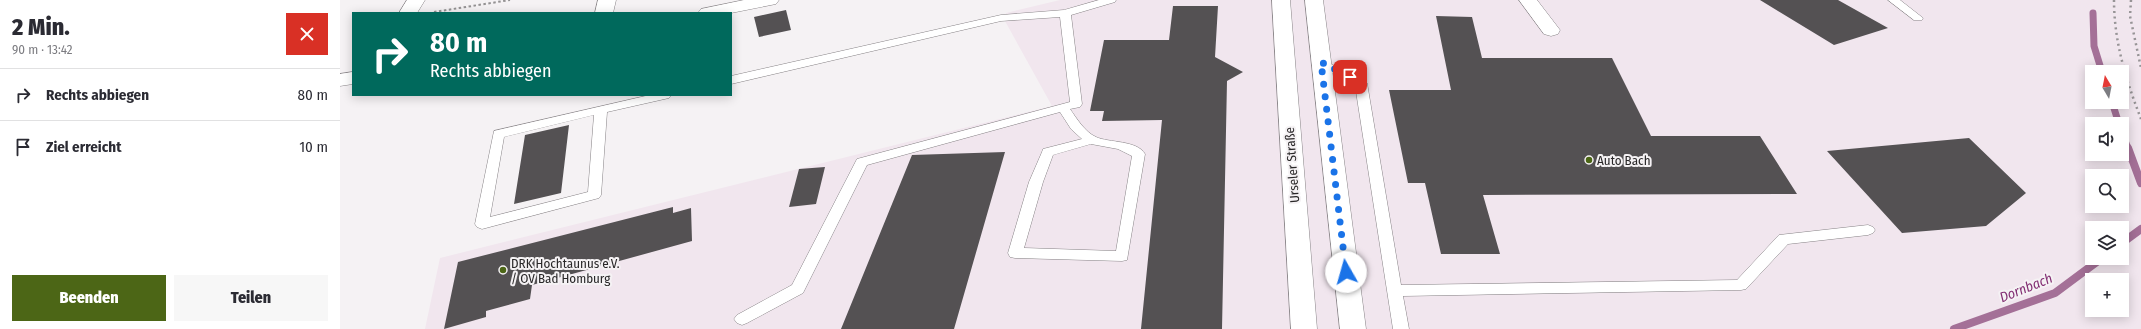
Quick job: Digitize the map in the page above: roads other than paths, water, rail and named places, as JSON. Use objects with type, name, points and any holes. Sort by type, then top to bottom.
[{"type":"street","points":[[409,12],[416,0]]},
{"type":"street","points":[[604,12],[608,0]]},
{"type":"street","points":[[712,12],[770,0]]},
{"type":"street","name":"Urseler Straße","points":[[1281,0],[1304,329]]},
{"type":"street","points":[[1314,0],[1353,329]]},
{"type":"street","points":[[1528,0],[1551,30]]},
{"type":"street","points":[[340,80],[352,78]]},
{"type":"lane","points":[[732,80],[1000,18],[1066,13],[1111,0]]},
{"type":"lane","points":[[1893,0],[1918,18]]},
{"type":"lane","points":[[742,319],[798,289],[862,162],[1076,104],[1066,13]]},
{"type":"lane","points":[[1321,62],[1361,83],[1402,329]]},
{"type":"lane","points":[[601,110],[594,195],[482,224],[498,134],[661,96]]},
{"type":"lane","points":[[1063,107],[1075,126],[1091,140],[1122,146],[1139,154],[1122,256],[1015,253],[1036,182],[1048,152],[1091,140]]},
{"type":"lane","points":[[1395,291],[1741,285],[1784,239],[1868,230]]},
{"type":"waterway","name":"Dornbach","points":[[2093,13],[2094,46],[2100,65]]},
{"type":"waterway","name":"Dornbach","points":[[2114,109],[2117,117]]},
{"type":"waterway","name":"Dornbach","points":[[2129,151],[2141,183]]},
{"type":"waterway","name":"Dornbach","points":[[2129,238],[2141,229]]},
{"type":"waterway","name":"Dornbach","points":[[1954,329],[2055,293],[2093,265]]},
{"type":"railway","points":[[2114,0],[2116,31],[2122,61],[2130,90],[2141,119]]},
{"type":"railway","points":[[2131,0],[2130,16],[2141,68]]},
{"type":"place","name":"Auto Bach","points":[[1589,160]]},
{"type":"place","name":"DRK Hochtaunus e.V. / OV Bad Homburg","points":[[503,270]]}]
